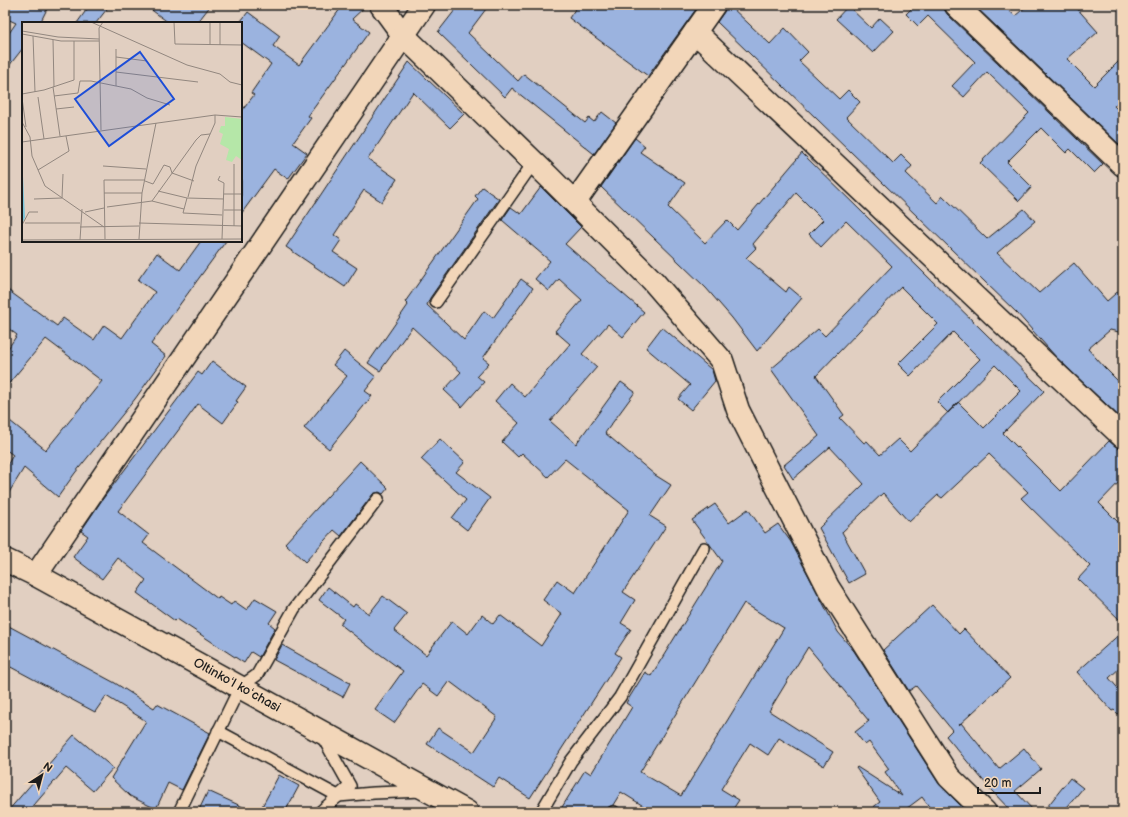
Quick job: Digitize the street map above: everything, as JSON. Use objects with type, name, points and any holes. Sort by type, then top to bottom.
[{"type":"street","points":[[381,5],[403,35],[575,202],[653,281],[722,361],[738,410],[828,587],[949,777],[985,812]]},
{"type":"street","points":[[575,202],[714,5]]},
{"type":"street","points":[[956,5],[1123,165]]},
{"type":"street","points":[[36,575],[403,35],[421,6]]},
{"type":"street","points":[[695,32],[1123,437]]},
{"type":"street","name":"Oltinkoʻl koʻchasi","points":[[5,560],[36,575],[467,812]]},
{"type":"lane","points":[[436,302],[534,162]]},
{"type":"lane","points":[[179,812],[240,687],[257,675],[294,608],[378,499]]},
{"type":"lane","points":[[541,812],[571,761],[620,698],[704,548]]},
{"type":"lane","points":[[218,731],[338,796],[429,791]]},
{"type":"lane","points":[[319,731],[350,786],[323,811]]},
{"type":"building","points":[[5,5],[49,5],[40,22],[22,22],[22,49],[5,71],[5,39],[16,23],[5,18]]},
{"type":"building","points":[[90,5],[110,5],[97,22],[78,22]]},
{"type":"building","points":[[145,5],[211,5],[198,22],[168,22]]},
{"type":"building","points":[[343,5],[367,5],[352,19],[369,32],[308,116],[311,118],[293,143],[307,153],[288,179],[274,169],[242,213],[242,111],[254,95],[251,93],[271,64],[242,43],[241,21],[248,12],[280,36],[273,46],[299,65]]},
{"type":"building","points":[[459,5],[489,5],[468,33],[518,81],[524,74],[585,123],[589,118],[594,122],[602,112],[616,123],[594,154],[512,88],[505,97],[438,32]]},
{"type":"building","points":[[578,5],[699,5],[648,76],[569,18]]},
{"type":"building","points":[[726,5],[729,5],[770,44],[785,28],[808,52],[799,61],[839,99],[848,90],[860,102],[846,117],[893,163],[901,155],[912,166],[906,173],[937,203],[943,196],[987,239],[1024,209],[1035,221],[997,253],[1039,293],[1074,263],[1107,301],[1123,287],[1123,333],[1110,330],[1088,349],[1123,386],[1123,420],[1056,357],[1017,313],[717,22],[724,12]]},
{"type":"building","points":[[915,5],[944,5],[944,9],[947,14],[1103,164],[1094,173],[1070,149],[1066,153],[1041,128],[1007,162],[1032,187],[1019,201],[980,163],[1029,113],[987,72],[964,97],[952,86],[975,62],[928,16],[918,26],[906,14]]},
{"type":"building","points":[[974,5],[1003,5],[1015,16],[1028,5],[1074,5],[1098,32],[1067,59],[1094,86],[1123,57],[1123,98],[1114,106],[1123,115],[1123,144],[1121,146]]},
{"type":"building","points":[[848,6],[871,28],[880,18],[894,31],[873,53],[836,19]]},
{"type":"building","points":[[409,62],[464,114],[450,128],[413,92],[368,159],[397,179],[382,202],[364,190],[334,235],[341,240],[333,252],[357,268],[345,287],[286,247]]},
{"type":"building","points":[[635,138],[645,146],[640,152],[685,183],[668,207],[705,243],[727,220],[737,230],[802,153],[1044,391],[1003,433],[1061,491],[1109,441],[1120,449],[1123,449],[1123,478],[1099,503],[1123,527],[1123,623],[1078,579],[1090,566],[1021,498],[1028,492],[989,454],[942,498],[938,495],[909,522],[883,493],[842,532],[865,574],[849,583],[819,528],[864,484],[830,447],[793,479],[784,465],[819,436],[771,369],[818,329],[825,336],[892,266],[846,221],[821,247],[809,234],[823,220],[796,193],[753,244],[756,248],[746,258],[786,292],[789,287],[802,298],[757,351],[732,318],[706,288],[601,187]],"holes":[[[901,287],[938,324],[898,364],[910,376],[953,332],[980,359],[937,402],[948,413],[910,451],[898,439],[880,455],[867,441],[864,443],[840,418],[844,415],[816,376]],[[995,365],[1021,391],[984,428],[958,402]]]},
{"type":"building","points":[[482,187],[499,199],[430,298],[427,305],[464,340],[484,311],[493,318],[521,279],[533,288],[483,358],[489,363],[477,376],[484,382],[462,407],[444,390],[461,372],[412,327],[380,371],[368,363],[408,305],[405,302],[478,199],[475,196]]},
{"type":"building","points":[[541,187],[581,227],[565,244],[644,312],[623,337],[608,324],[582,354],[597,367],[550,421],[576,444],[621,382],[635,392],[605,433],[655,475],[671,485],[650,516],[666,526],[623,592],[635,600],[621,623],[631,629],[615,653],[621,657],[530,798],[499,778],[493,787],[427,744],[438,728],[474,752],[497,717],[449,681],[438,696],[422,684],[394,723],[375,710],[403,671],[340,624],[344,619],[319,600],[328,587],[353,607],[355,604],[369,614],[383,596],[407,614],[394,630],[426,655],[452,621],[468,634],[482,615],[493,624],[500,615],[541,646],[562,614],[543,600],[557,580],[575,593],[629,510],[565,459],[548,477],[522,453],[518,457],[502,442],[519,423],[495,401],[510,383],[525,397],[570,344],[555,331],[582,300],[559,279],[549,291],[535,279],[550,261],[502,220],[511,207],[521,214]]},
{"type":"building","points":[[200,242],[225,242],[151,344],[166,356],[135,399],[75,473],[58,497],[24,468],[5,499],[5,469],[13,455],[5,449],[5,417],[46,450],[102,381],[46,339],[5,388],[5,353],[17,335],[5,326],[5,288],[57,326],[63,318],[94,340],[104,325],[122,338],[155,292],[138,280],[157,253],[180,270]]},
{"type":"building","points":[[662,327],[712,370],[715,381],[691,410],[678,399],[690,385],[646,348]]},
{"type":"building","points":[[344,351],[376,377],[365,391],[372,396],[329,449],[304,428],[347,376],[333,365]]},
{"type":"building","points":[[212,361],[246,387],[236,401],[238,402],[223,423],[198,404],[118,511],[149,535],[143,543],[218,599],[219,597],[231,605],[234,601],[247,610],[255,598],[277,611],[269,623],[275,628],[259,657],[251,652],[244,663],[177,619],[175,621],[137,593],[146,580],[118,558],[102,579],[73,557],[88,536],[81,531],[102,500],[198,372],[202,375]]},
{"type":"building","points":[[440,439],[465,462],[456,472],[490,498],[467,530],[452,518],[466,500],[421,459]]},
{"type":"building","points":[[360,461],[388,488],[383,494],[379,492],[373,494],[341,536],[334,530],[305,562],[285,543]]},
{"type":"building","points":[[715,504],[729,523],[748,509],[765,533],[778,524],[791,542],[838,632],[854,651],[939,784],[967,812],[933,812],[922,797],[902,812],[867,812],[880,802],[856,768],[857,767],[902,796],[885,772],[889,769],[869,742],[865,745],[855,732],[869,721],[808,647],[769,711],[833,752],[824,766],[779,738],[768,755],[750,743],[721,789],[739,800],[731,812],[653,812],[621,792],[613,805],[607,808],[606,812],[559,812],[585,770],[591,774],[632,707],[626,703],[645,672],[651,676],[722,561],[692,520]],"holes":[[[744,603],[784,628],[681,796],[640,772]]]},
{"type":"building","points":[[932,605],[959,634],[964,629],[1010,678],[961,723],[999,769],[1024,748],[1041,769],[1015,791],[1035,812],[1012,812],[992,791],[946,736],[952,730],[916,686],[909,691],[883,650]]},
{"type":"building","points":[[5,624],[115,683],[154,708],[157,704],[210,733],[182,790],[168,783],[156,809],[130,796],[111,778],[146,721],[106,696],[95,712],[5,664]]},
{"type":"building","points":[[1123,631],[1123,665],[1109,678],[1123,694],[1123,719],[1114,710],[1112,711],[1077,672]]},
{"type":"building","points":[[282,645],[350,683],[343,697],[274,660]]},
{"type":"building","points":[[74,735],[113,768],[93,791],[66,768],[28,812],[7,812]]},
{"type":"building","points":[[279,775],[299,786],[285,812],[259,812]]},
{"type":"building","points":[[1070,778],[1083,788],[1063,812],[1043,812]]},
{"type":"building","points":[[208,791],[254,812],[198,812]]}]
